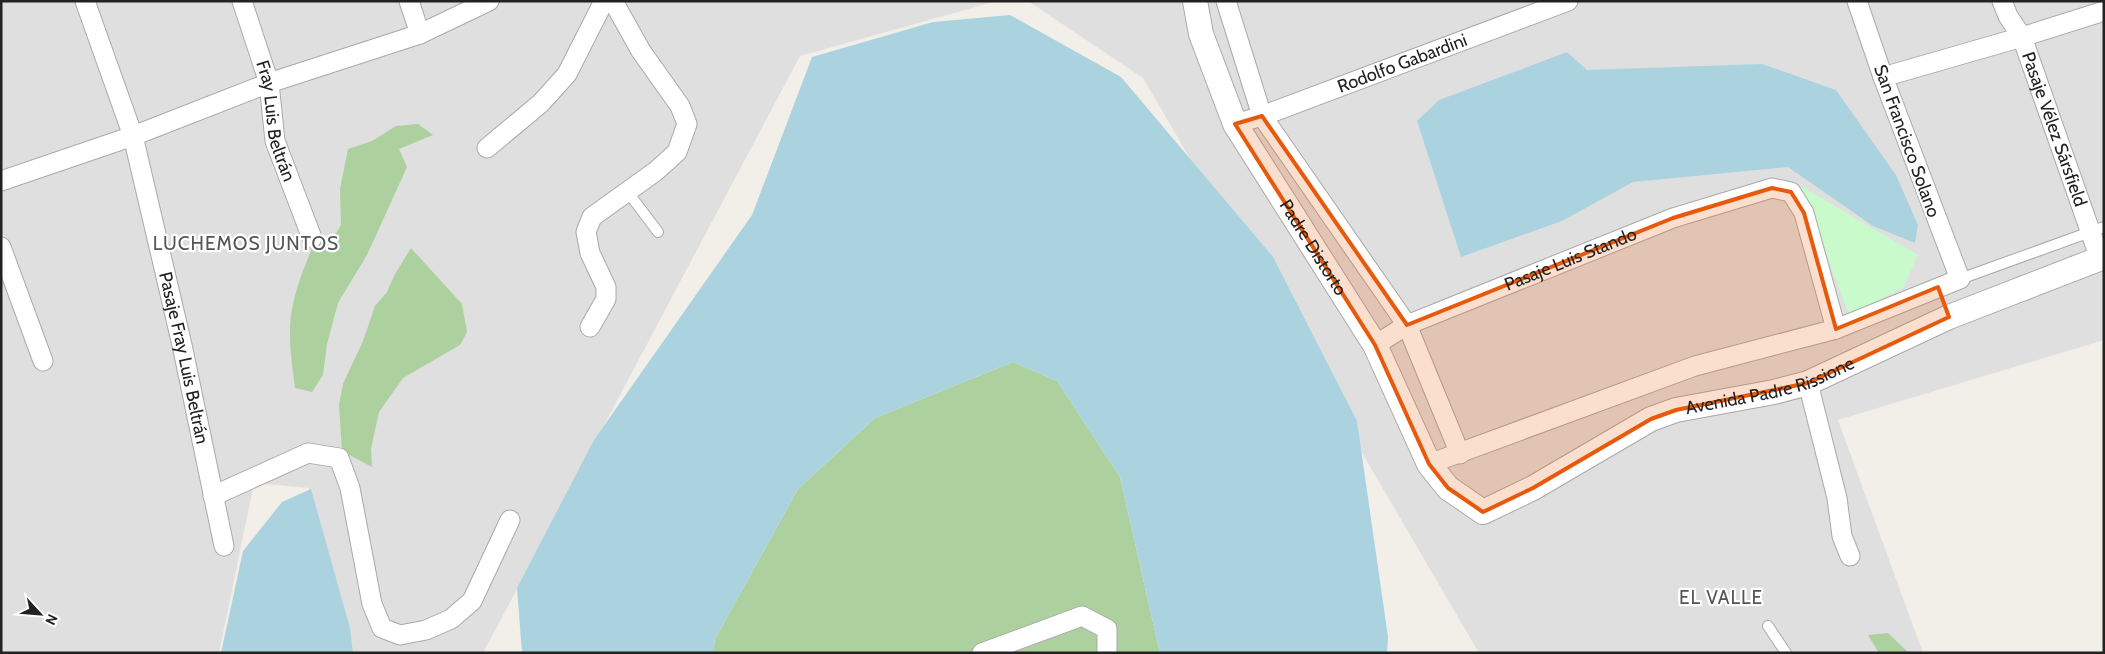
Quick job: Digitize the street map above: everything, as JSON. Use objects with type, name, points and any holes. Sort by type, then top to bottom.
[{"type":"street","name":"Pasaje Fray Luis Beltrán","points":[[85,1],[133,136],[182,345],[224,546]]},
{"type":"street","name":"Fray Luis Beltrán","points":[[242,1],[269,83],[275,141],[312,238]]},
{"type":"street","points":[[409,1],[420,34]]},
{"type":"street","points":[[1,181],[133,136],[269,83],[420,34],[489,1]]},
{"type":"street","points":[[487,148],[541,103],[566,74],[604,1]]},
{"type":"street","points":[[590,327],[606,300],[606,287],[590,252],[586,232],[592,216],[656,171],[677,152],[688,124],[680,106],[641,51],[613,1]]},
{"type":"street","name":"Padre Distorto","points":[[1195,1],[1201,34],[1235,124],[1375,345],[1428,464],[1448,488]]},
{"type":"street","name":"Padre Distorto","points":[[1226,1],[1262,116],[1407,325],[1460,454]]},
{"type":"street","name":"Rodolfo Gabardini","points":[[1235,124],[1262,116],[1529,8],[1568,1]]},
{"type":"street","name":"San Francisco Solano","points":[[1857,1],[1883,77],[1960,279]]},
{"type":"street","name":"Pasaje Vélez Sársfield","points":[[2002,1],[2008,16],[2022,37],[2097,229],[2102,258]]},
{"type":"street","points":[[1883,77],[2104,11]]},
{"type":"street","name":"Pasaje Luis Stando","points":[[1375,345],[1407,325],[1673,218],[1772,188],[1791,192],[1804,213],[1836,330]]},
{"type":"street","points":[[1,247],[43,360]]},
{"type":"street","name":"Avenida Padre Rissione","points":[[1448,488],[1483,512],[1533,488],[1651,419],[1676,410],[1774,392],[1808,383],[1949,317],[2102,258]]},
{"type":"street","name":"Avenida Padre Rissione","points":[[1428,464],[1460,454],[1695,366],[1836,330],[1960,279]]},
{"type":"street","points":[[1938,287],[1949,317]]},
{"type":"street","points":[[1808,383],[1837,498],[1842,536],[1850,556]]},
{"type":"street","points":[[213,496],[308,453],[339,458],[350,488],[372,604],[382,628],[400,635],[426,630],[443,623],[451,619],[472,601],[510,520]]},
{"type":"street","points":[[982,653],[1082,616],[1107,629],[1107,653]]},
{"type":"lane","points":[[627,190],[658,232]]},
{"type":"lane","points":[[1960,279],[2097,229]]},
{"type":"lane","points":[[1768,626],[1786,653]]},
{"type":"highlighted area","points":[[1262,116],[1407,325],[1673,218],[1772,188],[1791,192],[1804,213],[1836,329],[1938,287],[1949,317],[1808,383],[1676,410],[1651,419],[1533,488],[1483,512],[1448,488],[1429,464],[1375,345],[1235,124]]},
{"type":"shaded area","points":[[1,1],[997,1],[800,56],[483,653],[349,653],[309,488],[254,483],[219,653],[1,653]]},
{"type":"shaded area","points":[[1028,1],[2104,1],[2104,340],[1838,420],[1923,653],[1479,653],[1143,78]]},
{"type":"green space","points":[[418,124],[433,135],[399,149],[407,167],[367,255],[338,303],[327,344],[323,375],[312,392],[295,388],[290,342],[293,305],[301,277],[315,241],[335,235],[341,225],[340,189],[348,149],[372,141],[396,126]]},
{"type":"green space","points":[[1801,186],[1918,255],[1903,288],[1849,315]]},
{"type":"green space","points":[[411,248],[462,304],[467,332],[460,345],[403,378],[379,412],[371,449],[372,467],[342,451],[339,405],[343,384],[363,341],[375,306],[387,292],[395,274]]},
{"type":"green space","points":[[1013,362],[1057,381],[1120,477],[1160,653],[713,653],[715,639],[798,489],[875,418]]},
{"type":"green space","points":[[1888,633],[1909,653],[1879,653],[1868,635]]},
{"type":"water","points":[[1010,15],[1121,77],[1273,257],[1357,421],[1388,637],[1387,653],[1160,653],[1120,477],[1057,381],[1013,362],[875,418],[798,489],[715,639],[713,653],[522,653],[517,588],[594,440],[752,215],[812,57],[933,22]]},
{"type":"water","points":[[1567,52],[1587,70],[1762,64],[1836,90],[1896,175],[1918,225],[1915,243],[1873,226],[1788,167],[1633,182],[1562,221],[1461,257],[1417,121],[1439,100]]},
{"type":"water","points":[[311,489],[350,628],[353,653],[221,653],[243,551],[282,502]]},
{"type":"district","name":"LUCHEMOS JUNTOS","points":[[246,243]]},
{"type":"district","name":"EL VALLE","points":[[1721,597]]}]
